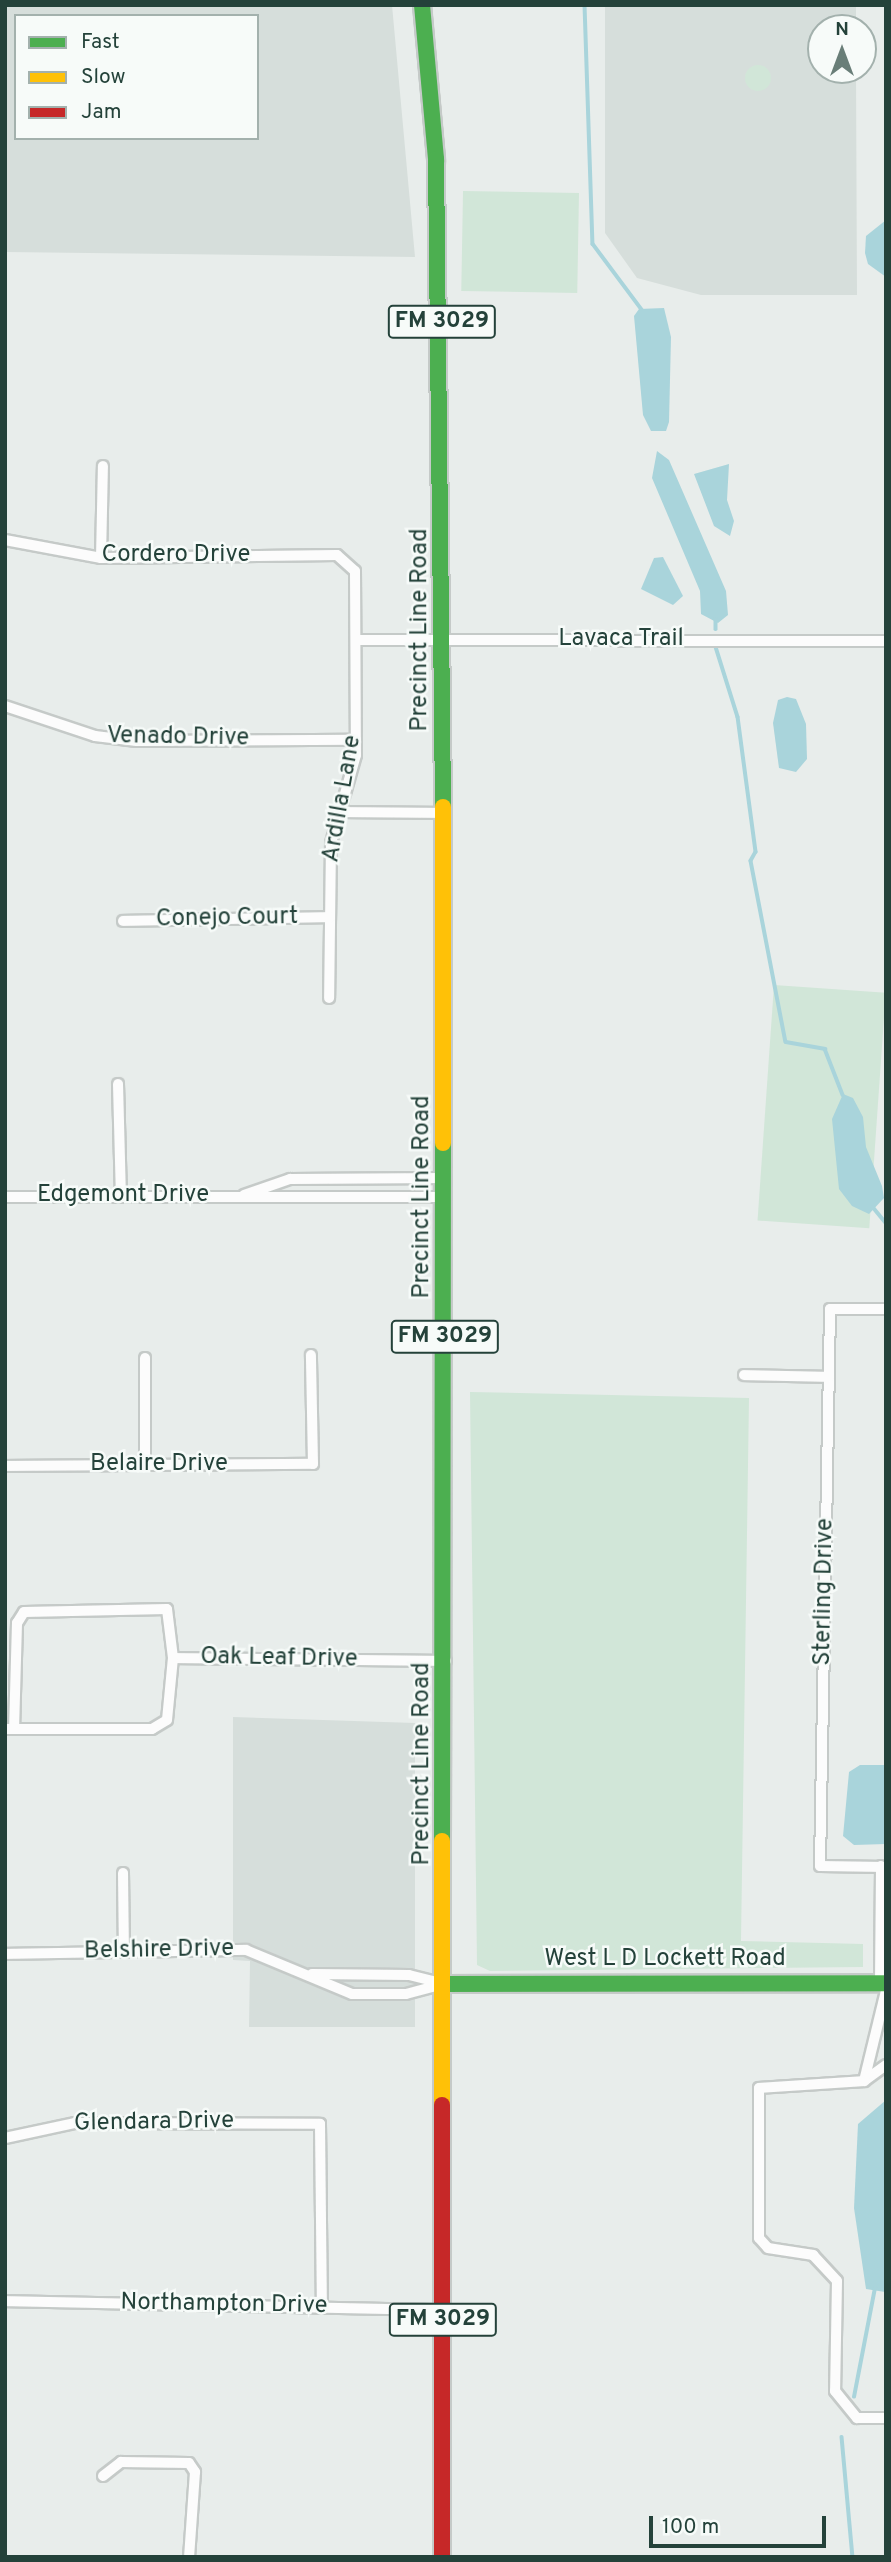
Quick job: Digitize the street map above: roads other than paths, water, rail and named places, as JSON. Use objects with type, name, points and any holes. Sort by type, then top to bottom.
[{"type":"main road","name":"Precinct Line Road","points":[[422,5],[442,289],[446,1661],[442,2557]]},
{"type":"main road","name":"West L D Lockett Road","points":[[444,1984],[884,1986]]},
{"type":"street","points":[[102,558],[103,466]]},
{"type":"street","name":"Cordero Drive","points":[[5,540],[102,558],[337,555],[347,561]]},
{"type":"street","name":"Ardilla Lane","points":[[329,998],[331,843],[356,740],[355,572],[347,561]]},
{"type":"street","name":"Lavaca Trail","points":[[356,640],[886,641]]},
{"type":"street","name":"Venado Drive","points":[[5,705],[95,736],[137,741],[356,740]]},
{"type":"street","points":[[340,812],[445,813]]},
{"type":"street","name":"Conejo Court","points":[[124,921],[330,917]]},
{"type":"street","points":[[118,1084],[121,1196]]},
{"type":"street","name":"Edgemont Drive","points":[[242,1196],[290,1179],[445,1178]]},
{"type":"street","name":"Edgemont Drive","points":[[5,1197],[445,1197]]},
{"type":"street","name":"Sterling Drive","points":[[883,1867],[820,1866],[830,1309],[886,1309]]},
{"type":"street","name":"Belaire Drive","points":[[5,1466],[313,1464],[312,1355]]},
{"type":"street","points":[[145,1358],[145,1465]]},
{"type":"street","points":[[744,1375],[828,1377]]},
{"type":"street","points":[[10,1728],[17,1623],[24,1612],[167,1609],[173,1658]]},
{"type":"street","name":"Oak Leaf Drive","points":[[10,1728],[159,1726],[172,1713],[173,1658],[446,1661]]},
{"type":"street","points":[[864,2081],[884,1986],[883,1867]]},
{"type":"street","points":[[123,1873],[124,1951]]},
{"type":"street","name":"Belshire Drive","points":[[5,1954],[246,1950],[309,1973],[352,1994],[406,1994],[444,1984]]},
{"type":"street","name":"Belshire Drive","points":[[309,1973],[409,1975],[444,1984]]},
{"type":"street","points":[[886,2065],[864,2081],[759,2088],[759,2238],[768,2248],[813,2255],[837,2281],[835,2391],[843,2407],[858,2418],[886,2418]]},
{"type":"street","name":"Glendara Drive","points":[[5,2138],[75,2123],[304,2120],[320,2124],[324,2136],[322,2307]]},
{"type":"street","name":"Northampton Drive","points":[[5,2301],[443,2310]]},
{"type":"street","points":[[103,2476],[121,2462],[189,2463],[195,2473],[189,2557]]},
{"type":"water","points":[[886,220],[886,277],[868,264],[865,253],[866,236]]},
{"type":"water","points":[[664,308],[671,337],[669,422],[666,431],[651,431],[643,415],[634,316],[639,309]]},
{"type":"water","points":[[657,451],[669,460],[726,591],[728,615],[718,623],[701,614],[700,591],[652,478]]},
{"type":"water","points":[[729,464],[727,500],[734,521],[730,536],[714,526],[694,474]]},
{"type":"water","points":[[663,557],[683,596],[673,605],[641,589],[654,558]]},
{"type":"water","points":[[787,697],[796,699],[806,724],[807,759],[796,772],[779,768],[773,723],[778,700]]},
{"type":"water","points":[[843,1094],[853,1098],[863,1117],[866,1147],[882,1186],[884,1198],[869,1214],[852,1206],[839,1189],[832,1119]]},
{"type":"water","points":[[860,1765],[886,1765],[886,1844],[854,1845],[843,1836],[849,1772]]},
{"type":"water","points":[[886,2100],[885,2292],[866,2289],[854,2208],[858,2124]]},
{"type":"waterway","points":[[585,5],[593,244],[643,311]]},
{"type":"waterway","points":[[716,619],[716,629]]},
{"type":"waterway","points":[[716,647],[738,717],[756,852],[751,861],[786,1042],[825,1049],[843,1095]]},
{"type":"waterway","points":[[873,1207],[886,1223]]},
{"type":"waterway","points":[[854,2397],[875,2288]]},
{"type":"waterway","points":[[842,2437],[853,2557]]}]
